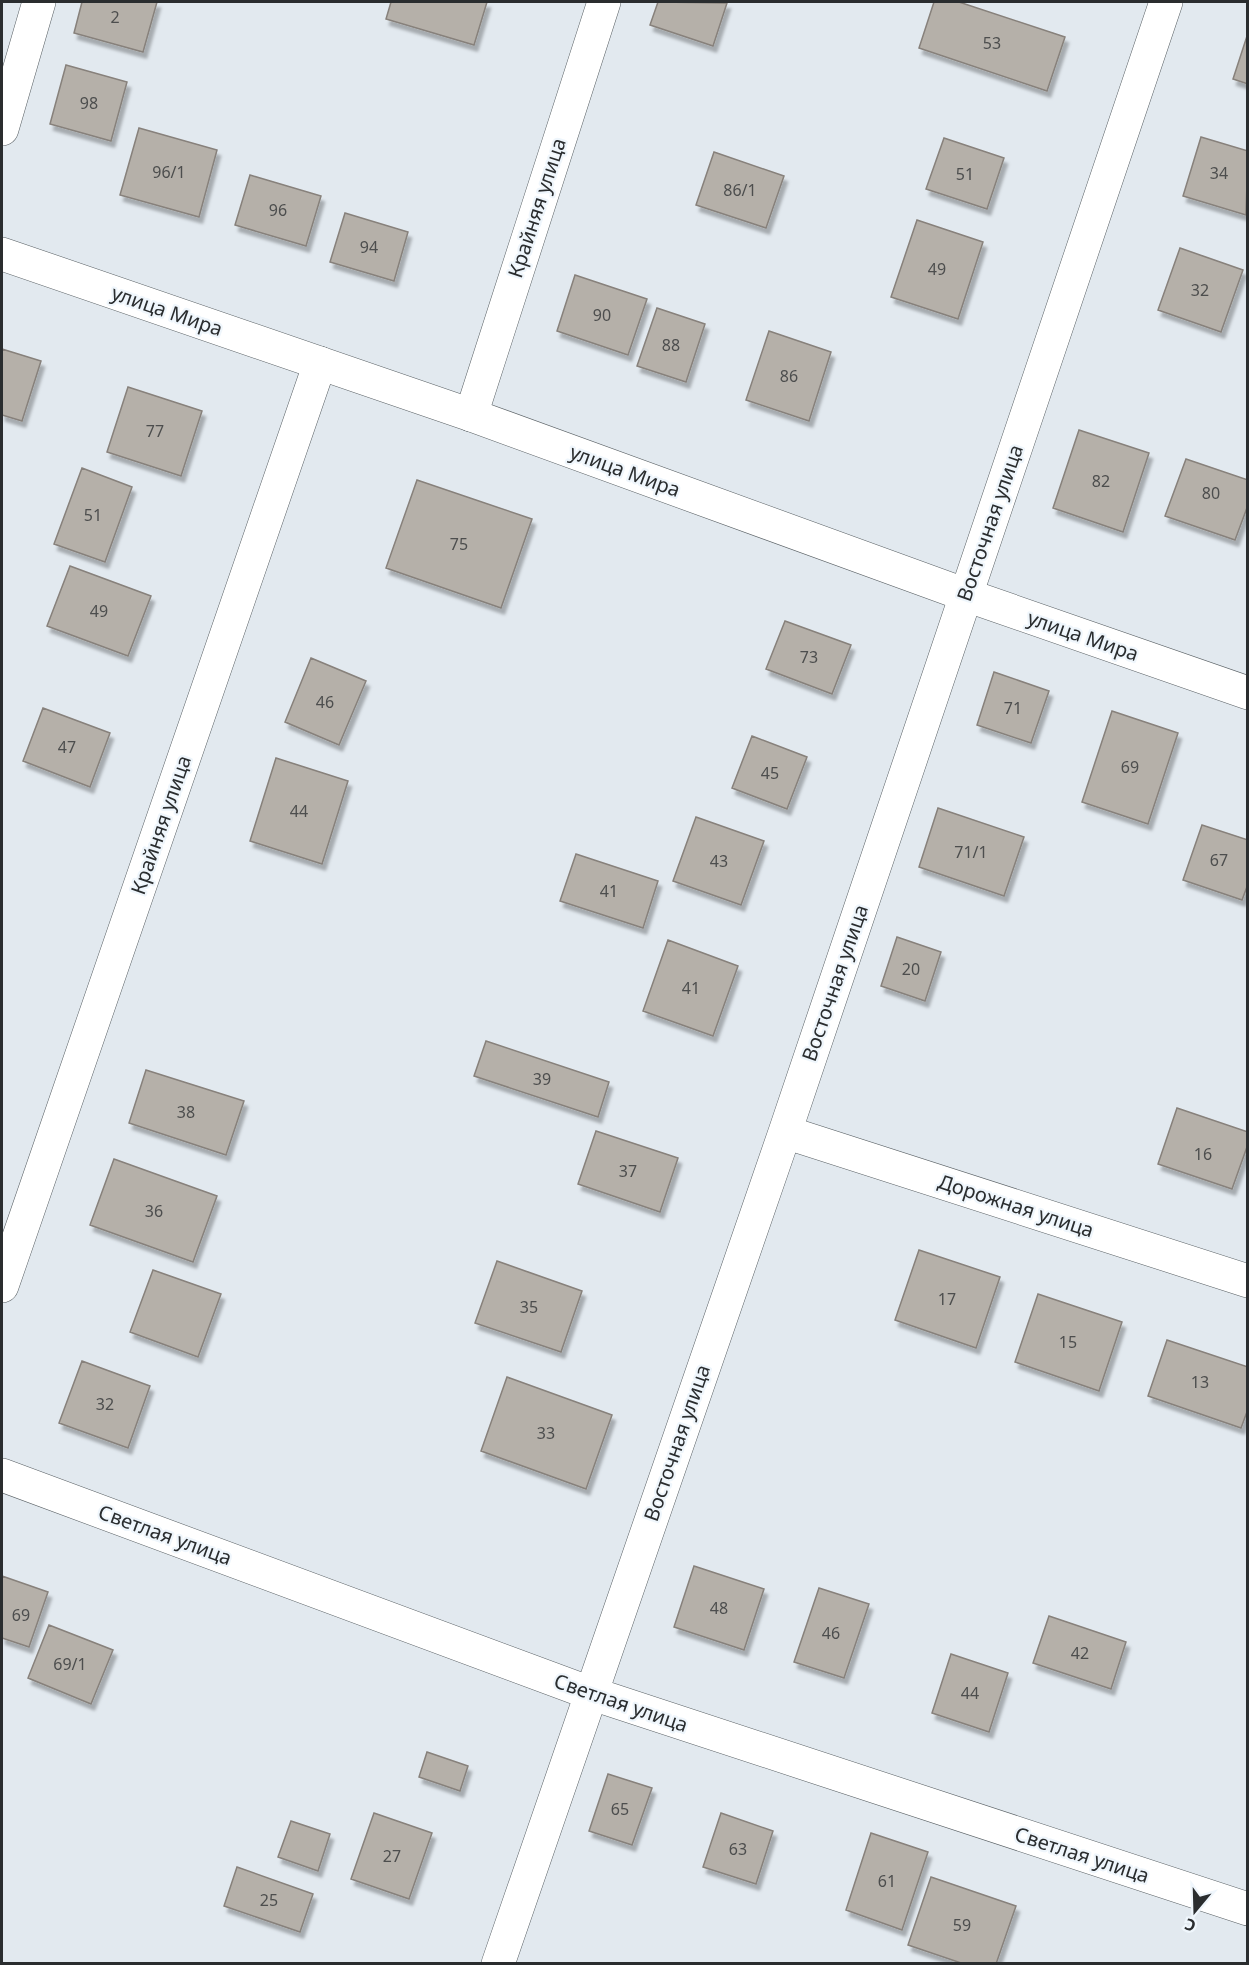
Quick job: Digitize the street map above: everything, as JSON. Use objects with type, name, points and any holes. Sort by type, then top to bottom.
[{"type":"street","points":[[2,129],[39,2]]},
{"type":"street","name":"Крайняя улица","points":[[471,415],[604,2]]},
{"type":"street","name":"Восточная улица","points":[[498,1964],[785,1132],[1166,2]]},
{"type":"street","name":"улица Мира","points":[[2,254],[471,415],[966,595],[1248,693]]},
{"type":"street","name":"Крайняя улица","points":[[2,1286],[320,363]]},
{"type":"street","name":"Дорожная улица","points":[[785,1132],[1248,1281]]},
{"type":"street","name":"Светлая улица","points":[[2,1475],[590,1693],[1248,1909]]},
{"type":"building","points":[[82,2],[157,2],[143,52],[74,33]]},
{"type":"building","points":[[391,2],[487,2],[474,45],[386,19]]},
{"type":"building","points":[[658,2],[727,3],[713,46],[650,25]]},
{"type":"building","points":[[934,2],[959,2],[1065,37],[1047,91],[919,48]]},
{"type":"building","points":[[1248,33],[1248,84],[1233,79]]},
{"type":"building","points":[[66,65],[127,82],[111,141],[50,124]]},
{"type":"building","points":[[139,128],[217,150],[199,217],[120,195]]},
{"type":"building","points":[[1201,137],[1248,151],[1246,215],[1183,196]]},
{"type":"building","points":[[944,138],[1004,158],[987,209],[926,189]]},
{"type":"building","points":[[714,152],[784,176],[766,228],[696,205]]},
{"type":"building","points":[[250,175],[321,196],[306,246],[235,225]]},
{"type":"building","points":[[345,213],[408,232],[394,281],[330,262]]},
{"type":"building","points":[[917,220],[983,242],[958,319],[891,297]]},
{"type":"building","points":[[1180,248],[1243,270],[1221,332],[1158,310]]},
{"type":"building","points":[[575,275],[647,299],[628,355],[557,331]]},
{"type":"building","points":[[657,308],[705,324],[686,382],[637,366]]},
{"type":"building","points":[[769,331],[831,352],[809,421],[746,400]]},
{"type":"building","points":[[2,349],[41,361],[22,421],[2,415]]},
{"type":"building","points":[[128,387],[202,411],[181,476],[107,452]]},
{"type":"building","points":[[1079,430],[1149,453],[1123,532],[1053,508]]},
{"type":"building","points":[[1186,459],[1248,480],[1248,505],[1235,540],[1165,516]]},
{"type":"building","points":[[82,468],[132,487],[105,562],[54,544]]},
{"type":"building","points":[[417,480],[532,519],[501,608],[386,568]]},
{"type":"building","points":[[70,566],[151,596],[128,656],[47,626]]},
{"type":"building","points":[[785,621],[851,645],[832,694],[766,669]]},
{"type":"building","points":[[311,658],[366,681],[339,745],[285,722]]},
{"type":"building","points":[[994,672],[1049,691],[1031,743],[977,725]]},
{"type":"building","points":[[43,708],[110,733],[90,787],[23,761]]},
{"type":"building","points":[[1112,711],[1178,733],[1148,824],[1082,802]]},
{"type":"building","points":[[752,736],[807,757],[787,809],[732,788]]},
{"type":"building","points":[[276,758],[348,781],[322,864],[250,841]]},
{"type":"building","points":[[938,808],[1024,837],[1004,896],[919,867]]},
{"type":"building","points":[[696,817],[764,841],[741,905],[673,881]]},
{"type":"building","points":[[1202,825],[1248,840],[1248,884],[1242,900],[1183,880]]},
{"type":"building","points":[[576,854],[658,881],[643,928],[560,901]]},
{"type":"building","points":[[897,937],[941,952],[925,1001],[881,986]]},
{"type":"building","points":[[668,940],[738,966],[713,1036],[643,1011]]},
{"type":"building","points":[[486,1041],[609,1082],[598,1117],[474,1076]]},
{"type":"building","points":[[146,1070],[244,1101],[226,1155],[129,1123]]},
{"type":"building","points":[[1177,1108],[1248,1132],[1248,1144],[1232,1189],[1158,1164]]},
{"type":"building","points":[[596,1131],[678,1158],[660,1212],[578,1184]]},
{"type":"building","points":[[114,1159],[217,1196],[193,1262],[90,1225]]},
{"type":"building","points":[[919,1250],[1000,1277],[976,1348],[895,1320]]},
{"type":"building","points":[[497,1261],[582,1291],[561,1352],[475,1323]]},
{"type":"building","points":[[153,1270],[221,1294],[198,1357],[130,1332]]},
{"type":"building","points":[[1038,1294],[1122,1322],[1099,1391],[1015,1362]]},
{"type":"building","points":[[1167,1340],[1248,1367],[1248,1409],[1241,1428],[1148,1396]]},
{"type":"building","points":[[82,1361],[150,1386],[128,1448],[59,1423]]},
{"type":"building","points":[[507,1377],[612,1415],[586,1489],[481,1451]]},
{"type":"building","points":[[694,1566],[764,1589],[744,1650],[674,1627]]},
{"type":"building","points":[[2,1576],[48,1592],[29,1647],[2,1638]]},
{"type":"building","points":[[819,1588],[869,1604],[844,1678],[794,1662]]},
{"type":"building","points":[[1049,1616],[1126,1642],[1111,1689],[1033,1663]]},
{"type":"building","points":[[49,1625],[113,1650],[91,1704],[28,1678]]},
{"type":"building","points":[[951,1654],[1008,1673],[989,1732],[932,1713]]},
{"type":"building","points":[[427,1752],[468,1766],[460,1791],[419,1777]]},
{"type":"building","points":[[608,1774],[652,1788],[632,1845],[589,1831]]},
{"type":"building","points":[[374,1813],[432,1833],[409,1899],[351,1879]]},
{"type":"building","points":[[721,1813],[773,1831],[756,1884],[703,1867]]},
{"type":"building","points":[[291,1821],[330,1834],[318,1871],[278,1857]]},
{"type":"building","points":[[871,1833],[928,1852],[902,1930],[846,1910]]},
{"type":"building","points":[[237,1867],[313,1894],[300,1932],[224,1906]]},
{"type":"building","points":[[931,1877],[1016,1906],[996,1964],[964,1964],[908,1945]]}]
